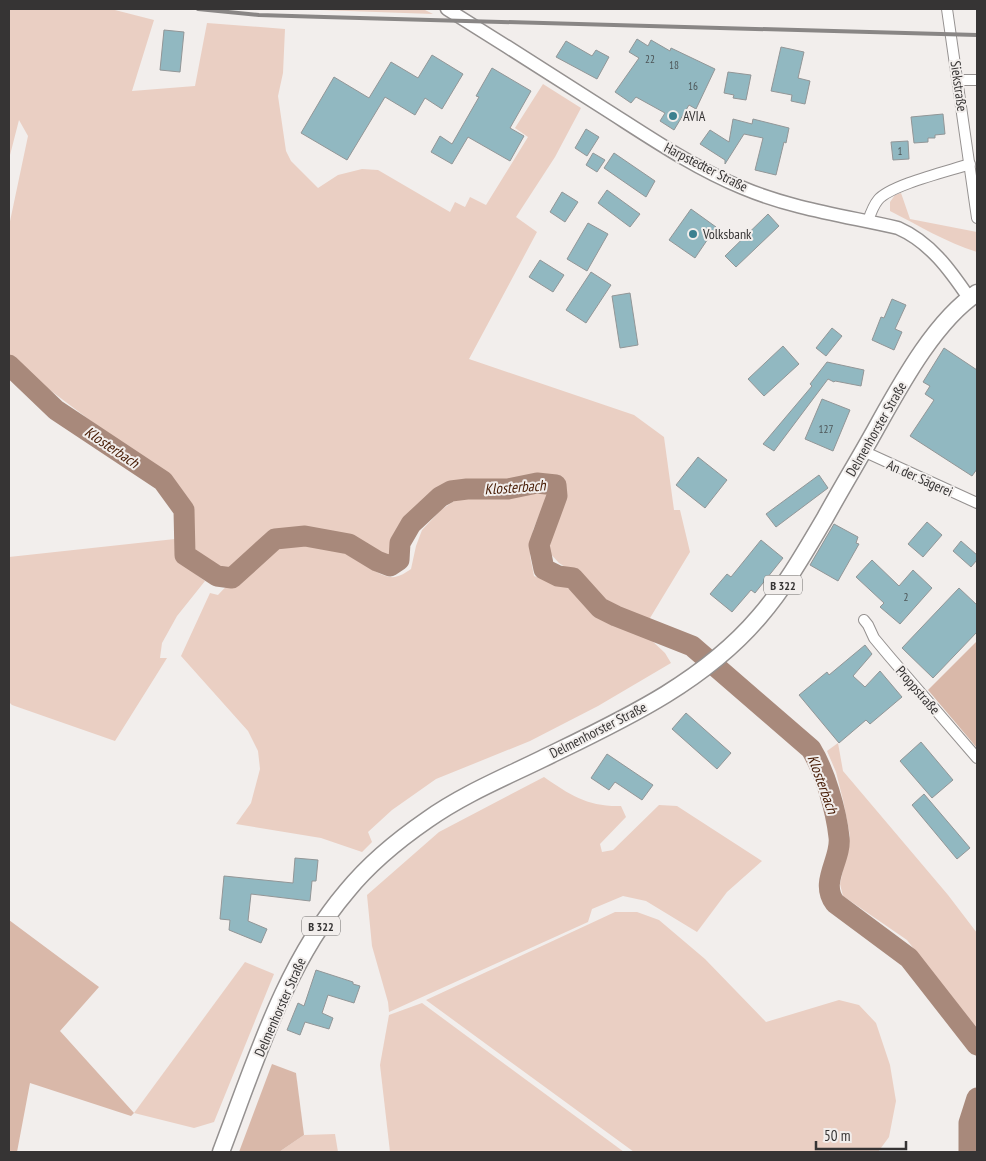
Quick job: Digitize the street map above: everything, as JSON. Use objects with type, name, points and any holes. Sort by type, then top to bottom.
[{"type":"main road","name":"Delmenhorster Straße","points":[[221,1152],[264,1039],[295,970],[322,925],[359,878],[406,836],[447,807],[648,705],[697,673],[720,656],[743,635],[784,585],[800,561],[914,364],[937,332],[973,296]]},
{"type":"street","name":"Harpstedter Straße","points":[[447,9],[656,142],[714,174],[743,188],[774,199],[820,212],[898,228],[923,244],[973,296]]},
{"type":"street","name":"Siekstraße","points":[[948,9],[977,218]]},
{"type":"street","points":[[958,80],[977,80]]},
{"type":"street","points":[[868,222],[878,199],[891,191],[970,164]]},
{"type":"street","name":"An der Sägerei","points":[[863,451],[977,503]]},
{"type":"street","name":"Proppstraße","points":[[864,620],[868,624],[874,638],[977,758]]},
{"type":"shaded area","points":[[9,9],[111,9],[154,20],[132,91],[195,86],[207,23],[285,29],[283,73],[278,96],[286,151],[291,161],[318,188],[338,175],[362,169],[378,170],[450,212],[455,202],[465,207],[470,197],[486,205],[528,137],[515,128],[543,84],[581,108],[555,157],[516,217],[537,232],[469,359],[634,415],[664,437],[674,510],[680,510],[690,552],[647,623],[630,617],[611,606],[587,581],[559,563],[548,551],[555,525],[564,503],[564,485],[553,478],[498,484],[458,483],[418,510],[401,527],[396,543],[397,552],[388,556],[355,540],[311,535],[277,535],[237,571],[221,573],[190,554],[188,508],[168,479],[9,361],[9,226],[28,136],[19,120],[9,159]]},
{"type":"shaded area","points":[[292,9],[423,9],[433,14]]},
{"type":"shaded area","points":[[901,193],[910,219],[977,232],[977,252],[943,239],[890,211],[890,202],[895,195]]},
{"type":"shaded area","points":[[545,489],[548,495],[533,530],[530,556],[534,576],[569,588],[595,616],[649,638],[665,653],[671,663],[598,706],[530,741],[436,779],[392,810],[368,832],[372,842],[362,852],[321,838],[236,824],[251,803],[260,769],[258,751],[248,731],[181,656],[210,593],[218,595],[256,560],[271,551],[290,546],[313,546],[335,549],[353,556],[380,574],[390,577],[399,576],[411,569],[422,530],[441,510],[454,501],[474,497],[500,497]]},
{"type":"shaded area","points":[[175,539],[181,560],[205,581],[177,616],[162,643],[160,658],[167,658],[115,741],[12,705],[9,702],[9,557]]},
{"type":"shaded area","points":[[977,641],[977,748],[928,690]]},
{"type":"shaded area","points":[[838,743],[843,771],[948,895],[977,933],[977,1029],[907,940],[843,896],[840,884],[850,836],[836,772],[827,751]]},
{"type":"shaded area","points":[[544,777],[580,799],[609,806],[621,806],[626,817],[600,844],[602,852],[613,850],[659,805],[677,806],[762,861],[727,892],[697,932],[646,901],[623,896],[592,909],[588,922],[389,1012],[388,1002],[372,946],[367,895],[439,832]]},
{"type":"shaded area","points":[[615,912],[637,912],[659,920],[705,959],[766,1022],[839,1000],[859,1005],[876,1023],[890,1065],[896,1101],[889,1137],[878,1152],[634,1152],[426,1000]]},
{"type":"shaded area","points":[[9,920],[99,987],[60,1031],[134,1113],[131,1116],[30,1083],[17,1152],[9,1152]]},
{"type":"shaded area","points":[[245,962],[274,974],[214,1122],[194,1128],[134,1113]]},
{"type":"shaded area","points":[[422,1003],[624,1152],[390,1152],[380,1065],[389,1015]]},
{"type":"shaded area","points":[[272,1064],[296,1073],[304,1135],[279,1152],[239,1152]]},
{"type":"shaded area","points":[[335,1134],[338,1152],[279,1152],[304,1135]]},
{"type":"building","points":[[164,30],[184,32],[180,72],[160,70]]},
{"type":"building","points":[[637,39],[648,46],[651,40],[670,51],[671,48],[715,69],[696,109],[689,105],[674,130],[660,121],[665,113],[636,97],[631,103],[615,92],[639,58],[629,52]]},
{"type":"building","points":[[566,41],[592,56],[596,50],[609,57],[597,79],[556,57]]},
{"type":"building","points":[[781,47],[804,52],[798,78],[810,81],[805,104],[791,101],[792,95],[771,91]]},
{"type":"building","points":[[432,55],[463,74],[442,109],[425,98],[415,115],[385,97],[347,160],[301,133],[334,77],[369,98],[391,62],[418,78]]},
{"type":"building","points":[[492,68],[531,91],[510,128],[524,136],[510,161],[468,137],[452,164],[431,152],[440,136],[452,144],[479,97],[476,96]]},
{"type":"building","points":[[728,72],[751,75],[746,100],[733,98],[734,95],[724,93]]},
{"type":"building","points":[[943,114],[945,134],[935,135],[935,138],[928,138],[928,142],[914,143],[911,117]]},
{"type":"building","points":[[733,119],[752,124],[753,119],[789,128],[776,175],[755,170],[763,138],[744,134],[725,164],[725,160],[700,144],[710,130],[729,142]]},
{"type":"building","points":[[586,129],[599,137],[587,156],[575,148]]},
{"type":"building","points":[[908,141],[909,159],[893,160],[891,142]]},
{"type":"building","points":[[593,153],[605,160],[597,172],[586,165]]},
{"type":"building","points":[[614,153],[655,181],[646,197],[604,168]]},
{"type":"building","points":[[607,190],[640,214],[630,227],[598,203]]},
{"type":"building","points":[[562,192],[578,202],[565,222],[550,212]]},
{"type":"building","name":"Volksbank","points":[[691,209],[716,227],[695,258],[669,240]]},
{"type":"building","points":[[768,214],[779,226],[736,267],[725,256]]},
{"type":"building","points":[[588,223],[608,234],[587,271],[567,259]]},
{"type":"building","points":[[540,260],[564,275],[553,292],[529,277]]},
{"type":"building","points":[[591,272],[611,285],[586,323],[566,310]]},
{"type":"building","points":[[630,293],[638,345],[620,348],[612,296]]},
{"type":"building","points":[[892,299],[906,305],[895,329],[902,332],[894,350],[872,340],[881,317],[884,318]]},
{"type":"building","points":[[832,328],[842,336],[826,356],[816,348]]},
{"type":"building","points":[[783,346],[799,364],[764,396],[748,379]]},
{"type":"building","points":[[944,348],[977,370],[977,469],[972,476],[910,436],[934,400],[925,394],[930,386],[923,382]]},
{"type":"building","points":[[827,362],[864,370],[861,386],[834,382],[828,379],[774,451],[763,444],[812,386],[810,384]]},
{"type":"building","points":[[822,399],[850,410],[833,451],[805,439]]},
{"type":"building","points":[[698,457],[727,480],[705,508],[676,485]]},
{"type":"building","points":[[819,475],[828,488],[776,527],[766,514]]},
{"type":"building","points":[[927,522],[942,535],[923,557],[908,544]]},
{"type":"building","points":[[834,524],[858,537],[856,543],[859,544],[838,581],[810,565]]},
{"type":"building","points":[[761,540],[783,558],[755,593],[751,590],[732,612],[710,594],[727,574],[731,577]]},
{"type":"building","points":[[961,541],[977,555],[977,560],[971,567],[953,551]]},
{"type":"building","points":[[872,560],[899,586],[913,570],[932,588],[900,624],[880,607],[884,603],[856,577]]},
{"type":"building","points":[[959,588],[977,605],[977,632],[933,678],[902,648]]},
{"type":"building","points":[[865,645],[872,654],[853,676],[865,687],[880,671],[902,697],[870,724],[866,720],[839,743],[799,695],[827,672],[829,675]]},
{"type":"building","points":[[686,713],[731,753],[717,769],[672,729]]},
{"type":"building","points":[[921,742],[953,780],[932,798],[900,761]]},
{"type":"building","points":[[607,754],[653,785],[642,800],[615,782],[609,790],[591,778]]},
{"type":"building","points":[[924,794],[970,848],[957,859],[912,805]]},
{"type":"building","points":[[295,858],[318,860],[316,881],[312,881],[310,901],[251,894],[248,921],[267,929],[261,943],[229,930],[230,920],[220,919],[224,876],[293,883]]},
{"type":"building","points":[[316,970],[360,986],[354,1003],[328,995],[322,1013],[333,1018],[329,1029],[305,1022],[300,1035],[287,1030],[298,1003],[304,1006]]},
{"type":"waterway","name":"Klosterbach","points":[[9,365],[56,410],[163,481],[184,510],[185,555],[217,576],[232,578],[275,539],[305,536],[349,544],[377,561],[390,566],[399,560],[400,543],[411,524],[440,497],[451,491],[508,489],[537,483],[556,485],[557,496],[539,545],[544,569],[558,576],[573,578],[600,608],[692,646],[811,749],[825,780],[838,826],[839,845],[829,887],[835,903],[909,958],[977,1045]]},
{"type":"waterway","name":"Klosterbach","points":[[969,1152],[969,1123],[977,1098]]},
{"type":"railway","points":[[198,9],[259,15],[977,35]]},
{"type":"place","name":"AVIA","points":[[673,116]]},
{"type":"place","name":"Volksbank","points":[[693,234]]}]
